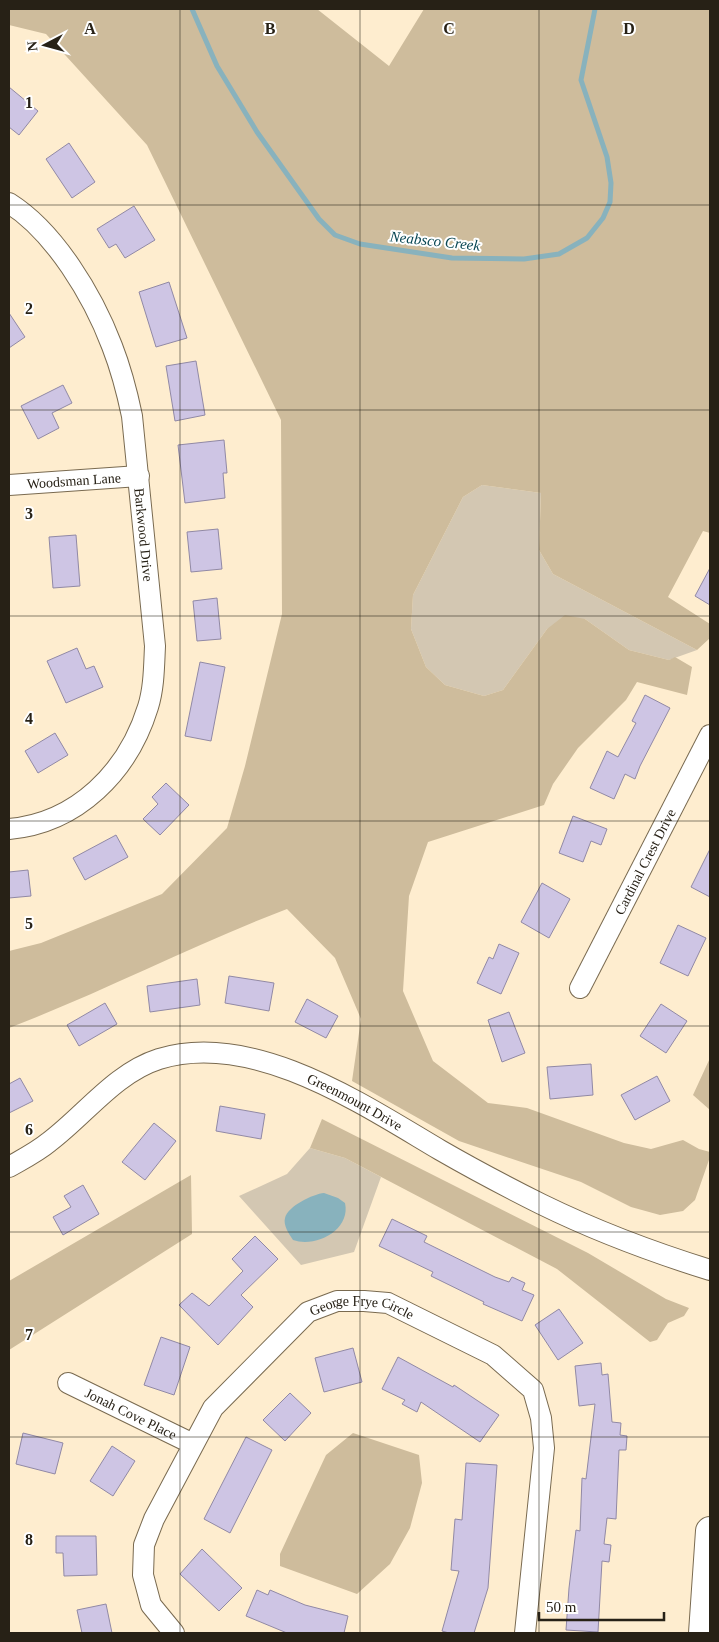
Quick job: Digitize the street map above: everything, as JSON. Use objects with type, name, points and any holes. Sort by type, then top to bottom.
[{"type":"main road","points":[[703,1633],[710,1531]]},
{"type":"street","name":"Barkwood Drive","points":[[9,203],[36,225],[56,247],[98,313],[124,381],[132,416],[155,646],[154,679],[148,706],[139,732],[126,756],[110,778],[74,808],[51,820],[26,827],[9,829]]},
{"type":"street","name":"Woodsman Lane","points":[[9,485],[139,476]]},
{"type":"street","name":"Cardinal Crest Drive","points":[[580,988],[710,735]]},
{"type":"street","name":"Greenmount Drive","points":[[9,1167],[50,1142],[116,1083],[135,1070],[157,1060],[180,1054],[204,1051],[227,1053],[266,1063],[307,1078],[347,1096],[462,1163],[542,1204],[604,1233],[710,1270]]},
{"type":"street","name":"George Frye Circle","points":[[174,1633],[151,1605],[143,1575],[144,1545],[154,1519],[213,1408],[308,1312],[337,1300],[364,1300],[388,1303],[493,1355],[533,1390],[541,1418],[544,1448],[524,1633]]},
{"type":"street","name":"Jonah Cove Place","points":[[68,1383],[194,1444]]},
{"type":"shaded area","points":[[9,9],[317,9],[389,66],[424,9],[710,9],[710,533],[703,531],[668,597],[710,624],[710,638],[697,650],[553,574],[539,550],[541,493],[482,485],[463,497],[413,595],[411,629],[426,667],[445,685],[484,696],[503,690],[547,629],[565,615],[585,619],[629,650],[669,660],[675,657],[692,667],[687,695],[637,682],[626,700],[578,748],[553,784],[544,805],[428,842],[409,896],[403,991],[433,1061],[488,1103],[527,1108],[624,1143],[651,1149],[683,1140],[699,1149],[710,1152],[695,1200],[683,1211],[660,1215],[631,1207],[581,1182],[459,1141],[352,1081],[361,1019],[335,958],[287,909],[9,1028],[9,951],[41,943],[162,894],[227,828],[245,766],[282,614],[281,420],[147,145],[46,34],[9,25]]},
{"type":"shaded area","points":[[482,485],[541,493],[539,550],[553,574],[697,650],[669,660],[629,650],[585,619],[547,629],[503,690],[484,696],[445,685],[426,667],[411,629],[413,595],[463,497]]},
{"type":"shaded area","points":[[710,1058],[710,1110],[693,1095]]},
{"type":"shaded area","points":[[322,1119],[588,1253],[666,1299],[689,1308],[684,1316],[668,1323],[657,1340],[650,1342],[557,1269],[345,1158],[310,1148]]},
{"type":"shaded area","points":[[310,1148],[345,1158],[381,1177],[354,1252],[301,1265],[239,1196],[287,1174]]},
{"type":"shaded area","points":[[191,1175],[192,1234],[9,1350],[9,1281]]},
{"type":"shaded area","points":[[353,1433],[419,1455],[422,1483],[410,1528],[390,1564],[357,1594],[280,1566],[280,1554],[326,1455]]},
{"type":"water","points":[[324,1193],[338,1198],[345,1203],[343,1221],[330,1235],[321,1239],[302,1242],[293,1240],[285,1224],[287,1214],[302,1201]]},
{"type":"building","points":[[9,87],[38,111],[19,135],[9,127]]},
{"type":"building","points":[[69,143],[95,182],[72,198],[46,159]]},
{"type":"building","points":[[134,206],[155,240],[125,258],[116,244],[109,248],[97,229]]},
{"type":"building","points":[[169,282],[187,338],[156,347],[139,292]]},
{"type":"building","points":[[9,313],[25,337],[9,348]]},
{"type":"building","points":[[196,361],[205,415],[175,421],[166,366]]},
{"type":"building","points":[[63,385],[72,403],[52,413],[59,428],[38,439],[21,406]]},
{"type":"building","points":[[224,440],[227,473],[223,473],[225,498],[185,503],[178,445]]},
{"type":"building","points":[[218,529],[222,569],[191,572],[187,532]]},
{"type":"building","points":[[76,535],[80,586],[53,588],[49,537]]},
{"type":"building","points":[[710,568],[710,605],[695,596]]},
{"type":"building","points":[[217,598],[221,639],[197,641],[193,601]]},
{"type":"building","points":[[77,648],[86,669],[94,666],[103,687],[66,703],[47,661]]},
{"type":"building","points":[[200,662],[225,667],[211,741],[185,736]]},
{"type":"building","points":[[645,695],[670,708],[635,779],[625,774],[614,799],[590,788],[607,751],[618,757],[636,723],[632,721]]},
{"type":"building","points":[[55,733],[68,755],[38,773],[25,751]]},
{"type":"building","points":[[166,783],[189,805],[160,835],[143,819],[158,804],[152,797]]},
{"type":"building","points":[[573,816],[607,829],[601,845],[591,841],[583,862],[559,853]]},
{"type":"building","points":[[116,835],[128,857],[85,880],[73,858]]},
{"type":"building","points":[[710,849],[710,897],[691,887]]},
{"type":"building","points":[[28,870],[31,896],[9,898],[9,872]]},
{"type":"building","points":[[542,883],[570,899],[549,938],[521,922]]},
{"type":"building","points":[[678,925],[706,938],[688,976],[660,963]]},
{"type":"building","points":[[499,944],[519,953],[501,994],[477,983],[489,957],[493,959]]},
{"type":"building","points":[[229,976],[274,983],[269,1011],[225,1003]]},
{"type":"building","points":[[197,979],[200,1005],[150,1012],[147,986]]},
{"type":"building","points":[[307,999],[338,1016],[326,1038],[295,1022]]},
{"type":"building","points":[[105,1003],[117,1024],[79,1046],[67,1025]]},
{"type":"building","points":[[661,1004],[687,1021],[666,1053],[640,1036]]},
{"type":"building","points":[[509,1012],[525,1053],[502,1062],[488,1020]]},
{"type":"building","points":[[591,1064],[593,1095],[550,1099],[547,1067]]},
{"type":"building","points":[[657,1076],[670,1101],[635,1120],[621,1095]]},
{"type":"building","points":[[20,1078],[33,1101],[9,1113],[9,1084]]},
{"type":"building","points":[[220,1106],[265,1114],[261,1139],[216,1131]]},
{"type":"building","points":[[154,1123],[176,1141],[145,1180],[122,1162]]},
{"type":"building","points":[[83,1185],[99,1214],[63,1235],[53,1217],[71,1207],[64,1196]]},
{"type":"building","points":[[392,1219],[427,1236],[424,1242],[495,1277],[509,1282],[512,1277],[525,1283],[522,1290],[534,1295],[522,1321],[483,1304],[484,1302],[431,1276],[433,1272],[379,1246]]},
{"type":"building","points":[[255,1236],[278,1259],[241,1295],[253,1307],[218,1345],[179,1305],[192,1293],[209,1306],[243,1271],[232,1259]]},
{"type":"building","points":[[559,1309],[583,1343],[558,1360],[535,1325]]},
{"type":"building","points":[[161,1337],[190,1347],[174,1395],[144,1385]]},
{"type":"building","points":[[353,1348],[362,1382],[324,1392],[315,1358]]},
{"type":"building","points":[[398,1357],[453,1387],[454,1385],[499,1415],[480,1442],[421,1402],[417,1412],[402,1404],[405,1400],[382,1389]]},
{"type":"building","points":[[601,1363],[602,1375],[608,1374],[612,1422],[621,1423],[620,1435],[627,1436],[626,1450],[619,1450],[616,1519],[607,1518],[604,1544],[611,1545],[609,1562],[602,1561],[598,1632],[566,1630],[576,1530],[580,1531],[582,1478],[586,1479],[595,1404],[579,1406],[575,1366]]},
{"type":"building","points":[[290,1393],[311,1413],[285,1441],[263,1420]]},
{"type":"building","points":[[23,1433],[63,1443],[55,1474],[16,1464]]},
{"type":"building","points":[[246,1437],[272,1450],[230,1533],[204,1519]]},
{"type":"building","points":[[112,1446],[135,1461],[113,1496],[90,1481]]},
{"type":"building","points":[[466,1463],[497,1465],[488,1588],[474,1633],[449,1633],[442,1631],[459,1571],[451,1570],[455,1519],[462,1520]]},
{"type":"building","points":[[56,1536],[96,1536],[97,1575],[64,1576],[63,1553],[56,1553]]},
{"type":"building","points":[[202,1549],[242,1588],[219,1611],[180,1574]]},
{"type":"building","points":[[257,1590],[268,1595],[270,1590],[305,1605],[348,1616],[344,1633],[287,1633],[246,1616]]},
{"type":"building","points":[[106,1604],[112,1633],[82,1633],[77,1610]]},
{"type":"waterway","name":"Neabsco Creek","points":[[192,9],[217,66],[257,132],[319,219],[335,235],[360,244],[452,258],[524,259],[559,254],[587,238],[603,218],[610,202],[611,183],[607,157],[581,80],[595,9]]}]
